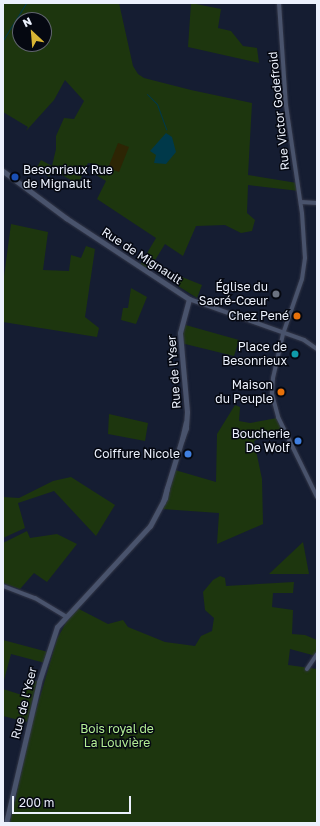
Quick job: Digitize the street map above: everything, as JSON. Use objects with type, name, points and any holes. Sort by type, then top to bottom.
[{"type":"street","name":"Rue Victor Godefroid","points":[[279,3],[286,106],[301,202],[304,266],[283,334],[273,378],[273,398],[278,417],[317,497]]},
{"type":"street","name":"Rue de Mignault","points":[[3,171],[66,218],[189,299],[283,334],[304,340],[317,349]]},
{"type":"street","points":[[301,202],[317,202]]},
{"type":"street","name":"Rue de l'Yser","points":[[6,823],[39,682],[53,635],[65,616],[150,526],[163,502],[186,422],[180,333],[189,299]]},
{"type":"street","points":[[3,586],[35,598],[65,616]]},
{"type":"street","points":[[307,669],[317,654]]},
{"type":"green space","points":[[3,3],[119,3],[133,66],[138,74],[144,78],[191,90],[252,103],[248,175],[297,183],[299,191],[248,185],[247,213],[255,220],[252,231],[241,233],[225,225],[196,226],[183,256],[165,244],[149,270],[140,265],[156,238],[97,199],[106,181],[93,173],[93,164],[88,163],[78,184],[53,170],[49,177],[36,169],[41,160],[52,166],[56,149],[56,136],[64,118],[74,119],[84,101],[65,80],[54,100],[26,131],[28,127],[3,112]]},
{"type":"green space","points":[[191,3],[221,9],[218,28],[231,31],[243,46],[257,48],[259,63],[188,47]]},
{"type":"green space","points":[[11,224],[48,232],[43,270],[69,271],[71,255],[81,258],[86,246],[95,249],[85,317],[99,328],[97,337],[3,322],[3,284]]},
{"type":"green space","points":[[182,277],[202,285],[197,298],[178,286]]},
{"type":"green space","points":[[131,288],[147,297],[136,324],[121,320],[123,308],[128,308]]},
{"type":"green space","points":[[182,324],[239,340],[234,356],[181,343]]},
{"type":"green space","points":[[235,405],[240,407],[239,421],[250,423],[277,418],[282,429],[254,441],[262,479],[263,524],[217,544],[219,513],[162,509],[175,470],[216,482],[217,434]]},
{"type":"green space","points":[[109,414],[148,423],[145,441],[108,434]]},
{"type":"green space","points":[[71,477],[115,505],[96,536],[54,491],[18,503],[25,528],[3,538],[3,497],[19,498],[53,481]]},
{"type":"green space","points":[[27,531],[30,538],[57,534],[77,544],[47,582],[34,573],[20,589],[3,583],[3,543]]},
{"type":"green space","points":[[303,542],[309,574],[269,574]]},
{"type":"green space","name":"Bois royal de La Louvière","points":[[220,576],[225,578],[226,586],[294,582],[293,593],[273,593],[272,607],[293,610],[292,634],[305,635],[317,640],[316,656],[290,649],[288,665],[317,669],[317,823],[10,823],[32,724],[57,639],[69,617],[77,608],[108,624],[123,620],[128,627],[165,642],[195,646],[201,636],[212,631],[214,618],[205,610],[203,592],[213,580]]},
{"type":"green space","points":[[3,640],[48,652],[45,663],[11,654],[3,684]]},
{"type":"green space","points":[[27,679],[39,682],[27,722],[3,716],[3,689],[22,695]]},
{"type":"sand","points":[[118,143],[129,147],[119,172],[108,168]]},
{"type":"water","points":[[166,133],[172,137],[176,152],[166,164],[154,163],[156,155],[150,151]]},
{"type":"waterway","points":[[3,40],[26,3]]},
{"type":"waterway","points":[[147,94],[157,104],[166,129]]},
{"type":"place","name":"Besonrieux Rue de Mignault","points":[[15,177]]},
{"type":"place","name":"Église du Sacré-Cœur","points":[[276,294]]},
{"type":"place","name":"Chez Pené","points":[[297,316]]},
{"type":"place","name":"Place de Besonrieux","points":[[295,354]]},
{"type":"place","name":"Maison du Peuple","points":[[281,392]]},
{"type":"place","name":"Boucherie De Wolf","points":[[298,441]]},
{"type":"place","name":"Coiffure Nicole","points":[[188,454]]}]
